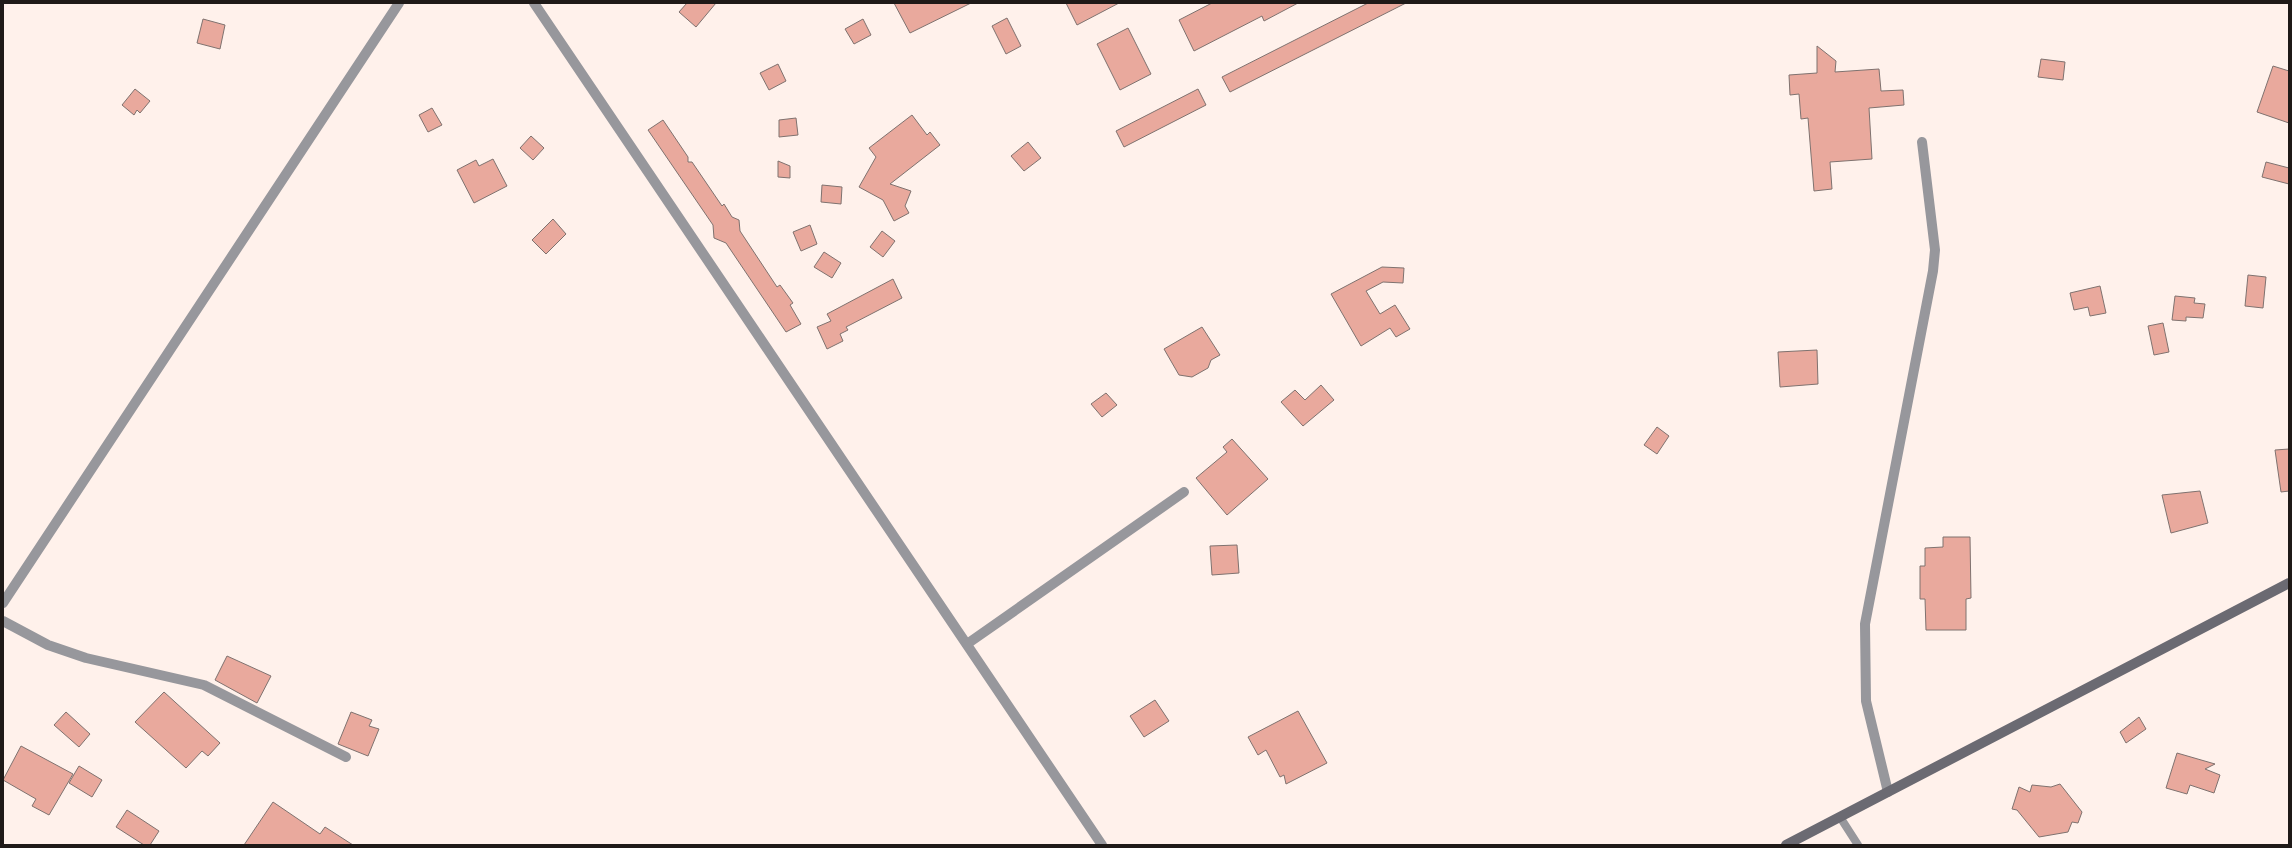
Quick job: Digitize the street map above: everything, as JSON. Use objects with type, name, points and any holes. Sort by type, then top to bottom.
[{"type":"street","points":[[3,603],[400,3]]},
{"type":"street","points":[[534,3],[1102,845]]},
{"type":"street","points":[[1888,792],[1866,701],[1866,624],[1933,271],[1935,250],[1922,142]]},
{"type":"street","points":[[967,644],[1184,492]]},
{"type":"street","points":[[1786,845],[2289,583]]},
{"type":"street","points":[[3,621],[48,645],[86,658],[204,685],[346,757]]},
{"type":"lane","points":[[1840,817],[1858,845]]},
{"type":"building","points":[[687,3],[716,3],[696,27],[679,12]]},
{"type":"building","points":[[894,3],[971,3],[910,33]]},
{"type":"building","points":[[1066,3],[1119,3],[1077,25]]},
{"type":"building","points":[[1212,3],[1298,3],[1264,21],[1262,16],[1194,51],[1179,20]]},
{"type":"building","points":[[1368,3],[1406,3],[1230,92],[1222,77]]},
{"type":"building","points":[[1007,18],[1021,46],[1006,54],[992,26]]},
{"type":"building","points":[[203,19],[225,25],[220,49],[197,43]]},
{"type":"building","points":[[863,19],[871,35],[854,44],[845,29]]},
{"type":"building","points":[[1128,28],[1151,74],[1120,90],[1097,44]]},
{"type":"building","points":[[1817,46],[1836,61],[1835,72],[1879,69],[1881,91],[1903,90],[1904,105],[1869,108],[1872,159],[1830,162],[1832,189],[1814,191],[1808,118],[1801,119],[1799,94],[1790,95],[1789,75],[1817,73]]},
{"type":"building","points":[[2041,59],[2065,62],[2063,80],[2038,77]]},
{"type":"building","points":[[778,64],[786,81],[769,90],[760,73]]},
{"type":"building","points":[[2273,66],[2289,71],[2289,123],[2257,112]]},
{"type":"building","points":[[135,89],[150,101],[140,113],[137,110],[134,115],[122,105]]},
{"type":"building","points":[[1198,89],[1206,105],[1124,147],[1116,131]]},
{"type":"building","points":[[432,108],[442,125],[428,132],[419,115]]},
{"type":"building","points":[[912,115],[927,135],[930,132],[940,145],[890,184],[911,191],[905,206],[909,213],[894,221],[883,200],[859,187],[876,157],[869,148]]},
{"type":"building","points":[[796,118],[798,135],[779,137],[779,120]]},
{"type":"building","points":[[663,120],[688,157],[688,162],[692,162],[722,206],[724,204],[732,217],[739,220],[740,231],[777,287],[780,285],[793,303],[790,305],[801,324],[786,332],[726,243],[714,238],[713,225],[648,130]]},
{"type":"building","points":[[531,136],[544,148],[533,160],[520,148]]},
{"type":"building","points":[[1028,142],[1041,158],[1024,171],[1011,156]]},
{"type":"building","points":[[493,159],[507,186],[474,203],[457,170],[476,160],[479,166]]},
{"type":"building","points":[[778,161],[790,166],[790,178],[778,177]]},
{"type":"building","points":[[2266,162],[2289,168],[2289,184],[2262,177]]},
{"type":"building","points":[[822,185],[842,187],[841,204],[821,202]]},
{"type":"building","points":[[553,219],[566,234],[546,254],[532,240]]},
{"type":"building","points":[[810,225],[817,244],[801,251],[793,232]]},
{"type":"building","points":[[882,231],[895,241],[883,257],[870,247]]},
{"type":"building","points":[[824,252],[841,263],[832,278],[814,267]]},
{"type":"building","points":[[1382,267],[1404,268],[1403,283],[1383,282],[1366,291],[1380,314],[1395,305],[1410,329],[1396,337],[1390,328],[1361,346],[1331,294]]},
{"type":"building","points":[[2248,275],[2266,277],[2263,308],[2245,306]]},
{"type":"building","points":[[893,279],[902,298],[846,327],[848,330],[840,334],[843,341],[827,349],[817,327],[831,321],[827,314]]},
{"type":"building","points":[[2100,286],[2106,313],[2090,316],[2088,307],[2074,310],[2070,293]]},
{"type":"building","points":[[2175,296],[2195,298],[2194,303],[2205,304],[2203,318],[2186,317],[2186,321],[2172,320]]},
{"type":"building","points":[[2163,323],[2169,352],[2154,355],[2148,326]]},
{"type":"building","points":[[1202,327],[1220,355],[1211,360],[1208,368],[1192,377],[1179,375],[1164,349]]},
{"type":"building","points":[[1817,350],[1818,384],[1780,387],[1778,352]]},
{"type":"building","points":[[1321,385],[1334,400],[1303,426],[1281,402],[1295,390],[1305,400]]},
{"type":"building","points":[[1106,393],[1117,405],[1102,417],[1091,404]]},
{"type":"building","points":[[1657,427],[1669,436],[1657,454],[1644,445]]},
{"type":"building","points":[[1232,439],[1268,479],[1227,515],[1196,478],[1227,452],[1223,447]]},
{"type":"building","points":[[2289,449],[2289,491],[2281,492],[2275,450]]},
{"type":"building","points":[[2200,491],[2208,523],[2171,533],[2162,495]]},
{"type":"building","points":[[1943,537],[1970,537],[1971,598],[1966,599],[1966,630],[1926,630],[1925,599],[1920,599],[1920,566],[1925,566],[1925,548],[1943,547]]},
{"type":"building","points":[[1237,545],[1239,573],[1212,575],[1210,546]]},
{"type":"building","points":[[227,656],[271,676],[257,703],[215,680]]},
{"type":"building","points":[[164,692],[220,743],[208,756],[202,751],[186,768],[135,722]]},
{"type":"building","points":[[1155,700],[1169,721],[1144,737],[1130,716]]},
{"type":"building","points":[[1298,711],[1327,763],[1286,784],[1284,775],[1280,777],[1266,750],[1258,755],[1248,737]]},
{"type":"building","points":[[66,712],[90,734],[79,747],[54,725]]},
{"type":"building","points":[[351,712],[372,720],[369,726],[379,729],[368,756],[338,744]]},
{"type":"building","points":[[2139,717],[2146,729],[2126,743],[2120,732]]},
{"type":"building","points":[[21,746],[73,774],[49,815],[32,806],[36,799],[3,780]]},
{"type":"building","points":[[2177,753],[2215,764],[2205,769],[2220,775],[2214,793],[2190,785],[2187,794],[2166,788]]},
{"type":"building","points":[[79,766],[102,780],[92,797],[69,783]]},
{"type":"building","points":[[2060,784],[2082,812],[2078,823],[2072,822],[2068,832],[2039,837],[2017,810],[2012,809],[2019,787],[2030,792],[2032,785],[2051,787]]},
{"type":"building","points":[[273,802],[320,834],[325,827],[353,845],[244,845]]},
{"type":"building","points":[[127,810],[159,831],[150,845],[144,845],[116,827]]}]
